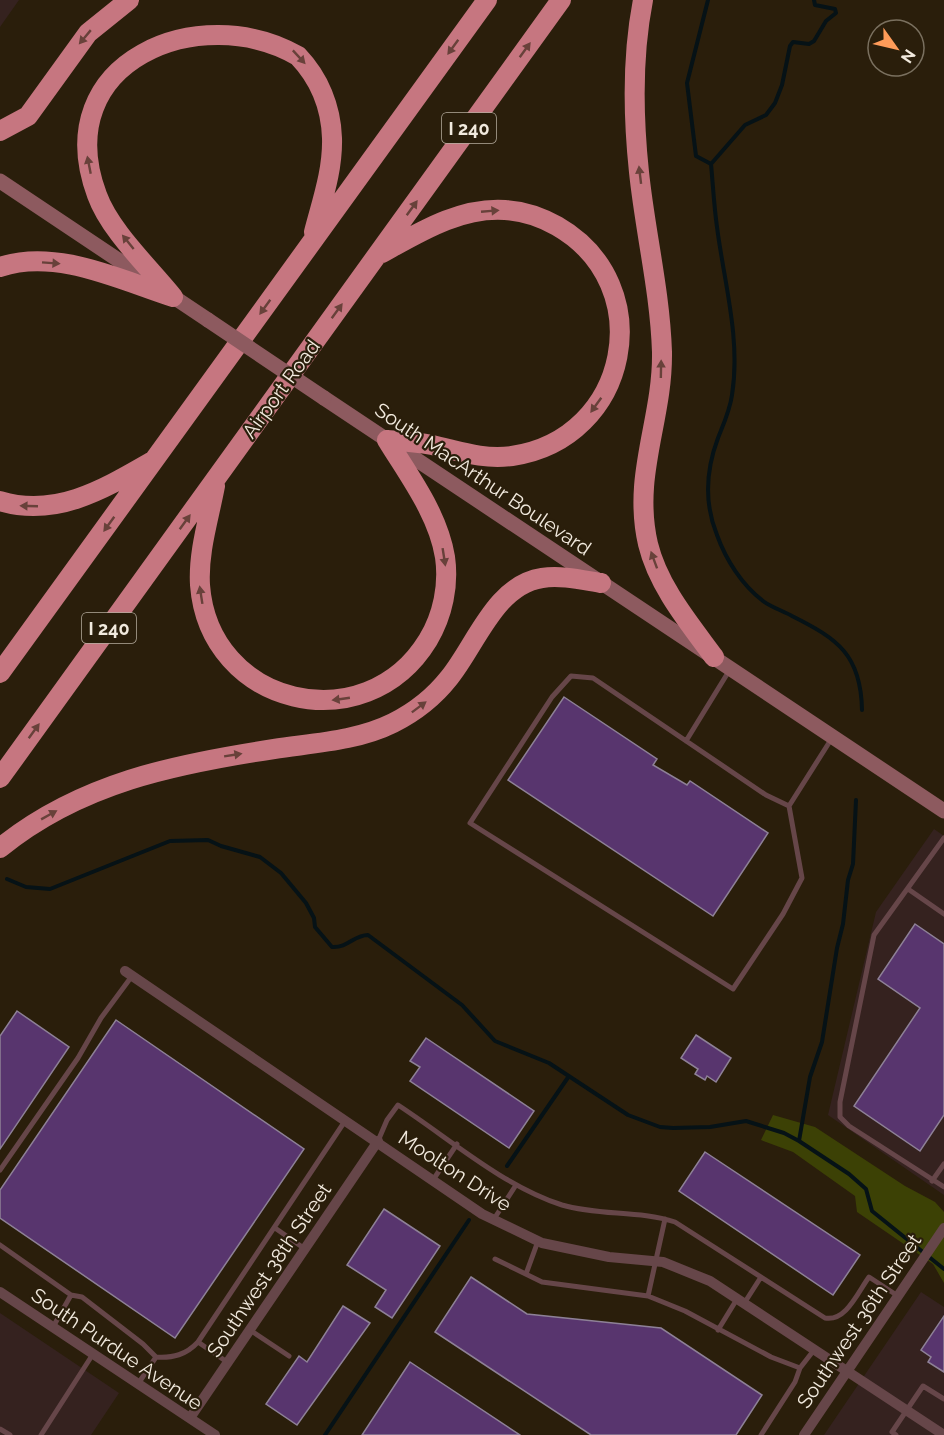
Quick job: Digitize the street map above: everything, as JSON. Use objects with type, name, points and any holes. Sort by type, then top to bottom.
[{"type":"highway","points":[[0,131],[28,116],[88,33],[129,0]]},
{"type":"highway","points":[[0,673],[488,0]]},
{"type":"highway","name":"Airport Road","points":[[0,778],[561,0]]},
{"type":"highway","points":[[643,0],[635,65],[635,110],[639,170],[662,351],[661,384],[642,489],[644,521],[648,546],[658,573],[714,657]]},
{"type":"highway","points":[[217,17],[251,23],[289,46],[306,64],[326,102],[332,139],[331,160],[311,243]]},
{"type":"highway","points":[[152,30],[125,49],[110,66],[99,86],[87,126],[87,149],[97,196],[110,219],[173,297]]},
{"type":"highway","points":[[377,256],[433,225],[461,215],[505,210],[525,213],[547,220],[566,232],[583,244],[597,260],[610,282],[620,326],[615,372],[605,393],[576,429],[558,441],[512,456],[488,456],[461,454],[432,445],[387,440]]},
{"type":"highway","points":[[0,267],[29,262],[56,263],[79,267],[173,297]]},
{"type":"highway","points":[[217,478],[201,557],[200,584],[204,609],[220,646],[237,666],[276,691],[324,701],[347,699],[388,683],[409,666],[435,628],[446,583],[445,556],[430,513],[387,440]]},
{"type":"highway","points":[[0,501],[28,507],[75,500],[98,492],[156,459]]},
{"type":"highway","points":[[0,848],[69,804],[105,787],[141,774],[190,762],[336,739],[370,732],[392,723],[426,702],[448,679],[500,602],[513,590],[526,582],[543,578],[601,583]]},
{"type":"main road","name":"South MacArthur Boulevard","points":[[0,182],[944,811]]},
{"type":"street","name":"Moolton Drive","points":[[129,973],[494,1220],[538,1241],[609,1257],[656,1261],[710,1281],[816,1348],[944,1435]]},
{"type":"street","name":"Southwest 38th Street","points":[[189,1418],[378,1142]]},
{"type":"street","name":"Southwest 36th Street","points":[[804,1435],[944,1228]]},
{"type":"street","name":"South Purdue Avenue","points":[[0,1292],[215,1435]]},
{"type":"lane","points":[[686,741],[731,669]]},
{"type":"lane","points":[[789,806],[766,795],[593,678],[571,676],[552,697],[470,823],[733,989],[783,914],[802,878],[789,806],[833,736]]},
{"type":"lane","points":[[944,838],[874,935],[840,1102],[840,1117],[849,1126],[944,1187]]},
{"type":"lane","points":[[908,889],[944,914]]},
{"type":"lane","points":[[0,1170],[78,1058],[129,973]]},
{"type":"lane","points":[[378,1142],[387,1120],[398,1105],[516,1185],[563,1205],[598,1213],[665,1219],[687,1227],[825,1318],[833,1320],[842,1316],[869,1277],[898,1296]]},
{"type":"lane","points":[[0,1245],[71,1295],[82,1297],[143,1344],[156,1358],[169,1358],[189,1352],[198,1342],[346,1120]]},
{"type":"lane","points":[[433,1180],[457,1144]]},
{"type":"lane","points":[[932,1181],[944,1164]]},
{"type":"lane","points":[[494,1220],[516,1185]]},
{"type":"lane","points":[[648,1296],[665,1219]]},
{"type":"lane","points":[[274,1228],[305,1249]]},
{"type":"lane","points":[[526,1274],[538,1241]]},
{"type":"lane","points":[[495,1259],[542,1282],[648,1296],[685,1311],[771,1357],[800,1368]]},
{"type":"lane","points":[[718,1330],[761,1277]]},
{"type":"lane","points":[[53,1327],[71,1295]]},
{"type":"lane","points":[[250,1330],[289,1356]]},
{"type":"lane","points":[[198,1342],[227,1362]]},
{"type":"lane","points":[[761,1435],[795,1382],[800,1368],[816,1348]]},
{"type":"lane","points":[[41,1435],[93,1354]]},
{"type":"lane","points":[[138,1384],[156,1358]]},
{"type":"lane","points":[[896,1435],[892,1432],[923,1386],[944,1400]]},
{"type":"lane","points":[[0,1429],[10,1435]]},
{"type":"shaded area","points":[[0,0],[19,0],[0,27]]},
{"type":"shaded area","points":[[934,829],[944,836],[944,1195],[828,1115],[876,912]]},
{"type":"shaded area","points":[[921,1292],[944,1307],[944,1435],[824,1435]]},
{"type":"shaded area","points":[[0,1313],[119,1393],[91,1435],[0,1435]]},
{"type":"green space","points":[[773,1115],[815,1127],[905,1186],[935,1202],[944,1212],[944,1283],[933,1264],[857,1212],[855,1196],[793,1152],[761,1140]]},
{"type":"building","points":[[564,697],[657,759],[653,765],[687,785],[690,781],[768,833],[713,916],[508,780]]},
{"type":"building","points":[[915,924],[944,944],[944,1115],[920,1151],[854,1106],[920,1008],[878,979]]},
{"type":"building","points":[[17,1011],[69,1047],[0,1149],[0,1036]]},
{"type":"building","points":[[116,1020],[304,1149],[175,1338],[0,1218],[0,1190]]},
{"type":"building","points":[[696,1035],[731,1058],[716,1082],[707,1076],[705,1080],[695,1074],[698,1069],[681,1058]]},
{"type":"building","points":[[426,1038],[534,1111],[509,1148],[410,1081],[420,1067],[410,1061]]},
{"type":"building","points":[[705,1152],[860,1255],[833,1295],[679,1191]]},
{"type":"building","points":[[384,1209],[440,1246],[392,1318],[375,1307],[386,1290],[347,1265]]},
{"type":"building","points":[[471,1277],[527,1314],[661,1328],[762,1395],[736,1435],[591,1435],[435,1332]]},
{"type":"building","points":[[343,1306],[370,1323],[297,1425],[266,1404],[299,1356],[307,1362]]},
{"type":"building","points":[[944,1316],[944,1372],[928,1362],[931,1357],[921,1350]]},
{"type":"building","points":[[410,1362],[520,1435],[362,1435]]},
{"type":"waterway","points":[[708,0],[687,83],[696,156],[711,164],[734,353],[731,401],[714,450],[709,474],[710,511],[725,554],[755,595],[808,624],[834,641],[844,651],[857,675],[862,710]]},
{"type":"waterway","points":[[711,164],[745,125],[766,115],[775,103],[793,42],[809,44],[814,41],[826,21],[836,13],[835,9],[815,5],[814,0]]},
{"type":"waterway","points":[[799,1141],[810,1077],[822,1042],[843,924],[848,880],[853,864],[856,800]]},
{"type":"waterway","points":[[7,879],[26,887],[50,889],[170,841],[208,840],[260,857],[281,873],[306,903],[314,918],[315,927],[332,947],[342,946],[368,935],[462,1005],[495,1041],[549,1063],[628,1115],[660,1127],[710,1127],[746,1121],[784,1133],[849,1174],[866,1189],[872,1211],[944,1269]]},
{"type":"waterway","points":[[507,1166],[569,1076]]},
{"type":"waterway","points":[[325,1435],[469,1220]]}]
